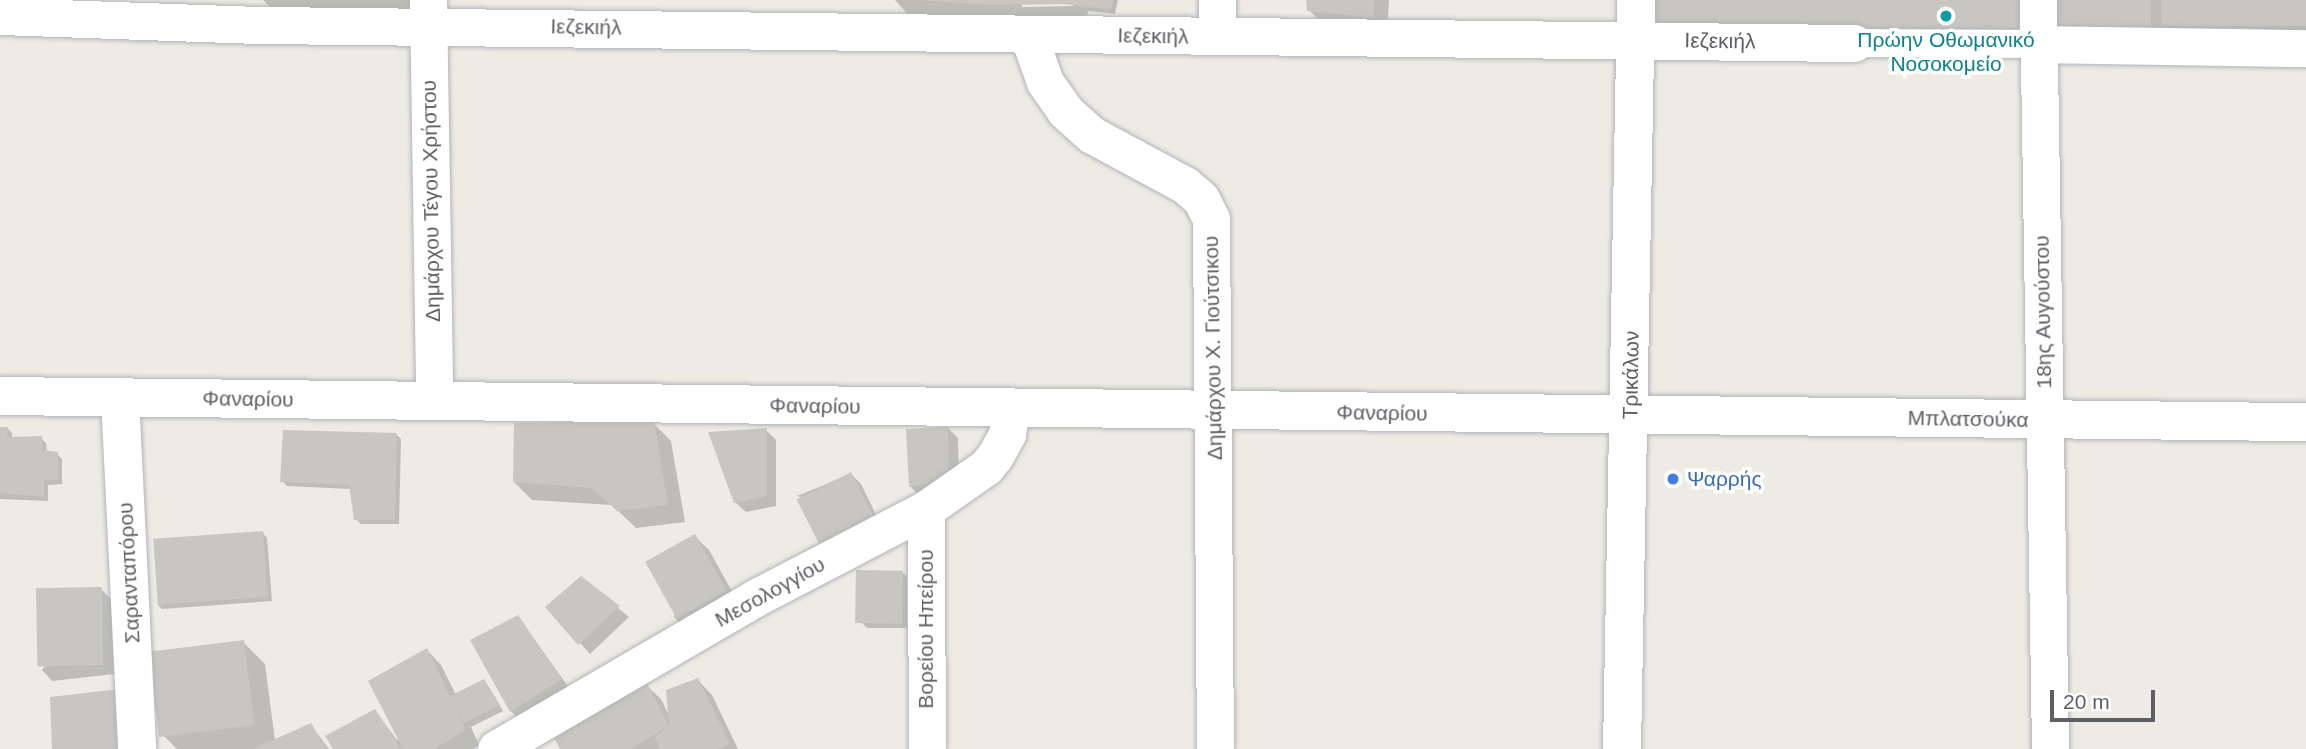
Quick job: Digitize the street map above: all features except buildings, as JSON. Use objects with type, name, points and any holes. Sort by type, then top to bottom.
[{"type":"main road","name":"Τρικάλων","points":[[1622,749],[1636,0]]},
{"type":"main road","name":"Φαναρίου","points":[[0,396],[1630,416]]},
{"type":"main road","name":"Σαρανταπόρου","points":[[120,397],[137,749]]},
{"type":"main road","name":"Μπλατσούκα","points":[[1630,416],[2306,422]]},
{"type":"street","points":[[1217,0],[1217,36]]},
{"type":"street","name":"18ης Αυγούστου","points":[[2038,0],[2050,749]]},
{"type":"street","name":"Ιεζεκιήλ","points":[[0,16],[264,24],[428,12],[1028,34],[2306,48]]},
{"type":"street","name":"Δημάρχου Τέγου Χρήστου","points":[[428,12],[434,401]]},
{"type":"street","name":"Δημάρχου Χ. Γιούτσικου","points":[[1028,34],[1045,82],[1078,124],[1092,135],[1185,185],[1208,208],[1213,232],[1215,749]]},
{"type":"street","name":"Μεσολογγίου","points":[[496,749],[755,598],[926,509],[986,467],[1007,434],[1011,408]]},
{"type":"street","name":"Βορείου Ηπείρου","points":[[926,509],[927,749]]},
{"type":"place","name":"Πρώην Οθωμανικό Νοσοκομείο","points":[[1946,16]]},
{"type":"place","name":"Ψαρρής","points":[[1673,479]]}]
